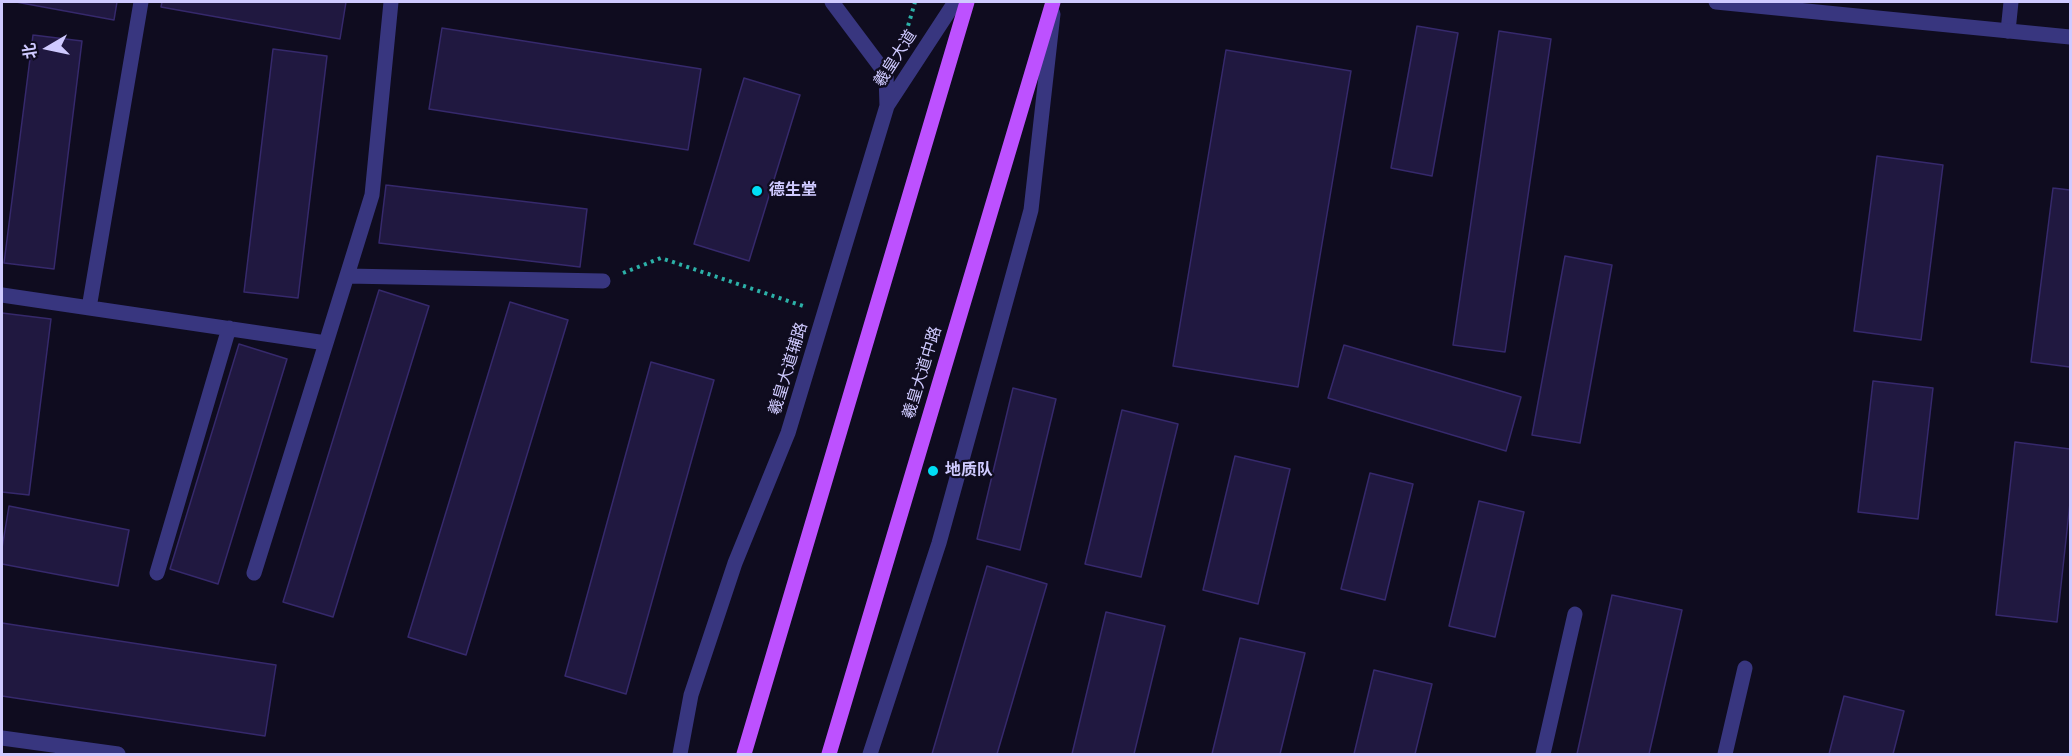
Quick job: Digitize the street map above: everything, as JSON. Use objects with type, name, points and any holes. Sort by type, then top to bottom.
[{"type":"main road","points":[[744,754],[967,2]]},
{"type":"main road","name":"羲皇大道中路","points":[[829,754],[1054,2]]},
{"type":"street","points":[[89,308],[141,2]]},
{"type":"street","points":[[254,573],[372,195],[391,2]]},
{"type":"street","name":"羲皇大道辅路","points":[[680,754],[692,695],[702,662],[735,563],[788,433],[887,106],[886,74],[832,2]]},
{"type":"street","name":"羲皇大道","points":[[887,106],[955,2]]},
{"type":"street","points":[[870,754],[939,543],[1031,210],[1054,2]]},
{"type":"street","points":[[1716,2],[2070,37]]},
{"type":"street","points":[[2008,31],[2011,2]]},
{"type":"street","points":[[347,276],[603,281]]},
{"type":"street","points":[[2,295],[326,343]]},
{"type":"street","points":[[157,573],[229,328]]},
{"type":"street","points":[[1543,754],[1575,614]]},
{"type":"street","points":[[1725,754],[1745,668]]},
{"type":"street","points":[[2,738],[118,754]]},
{"type":"path","points":[[603,281],[661,258],[825,313]]},
{"type":"building","points":[[16,2],[117,2],[114,20]]},
{"type":"building","points":[[162,2],[346,2],[340,39],[161,7]]},
{"type":"building","points":[[1417,26],[1458,33],[1432,176],[1391,168]]},
{"type":"building","points":[[442,28],[701,69],[688,150],[429,109]]},
{"type":"building","points":[[1499,31],[1551,39],[1505,352],[1453,345]]},
{"type":"building","points":[[33,35],[82,41],[54,269],[4,263]]},
{"type":"building","points":[[273,49],[327,56],[298,298],[244,292]]},
{"type":"building","points":[[1226,50],[1351,71],[1298,387],[1173,366]]},
{"type":"building","points":[[744,78],[800,95],[749,261],[694,244]]},
{"type":"building","points":[[1877,156],[1943,165],[1921,340],[1854,331]]},
{"type":"building","points":[[386,185],[587,209],[580,267],[379,243]]},
{"type":"building","points":[[2053,188],[2070,190],[2070,367],[2031,362]]},
{"type":"building","points":[[1565,256],[1612,265],[1580,443],[1532,435]]},
{"type":"building","points":[[379,290],[429,306],[333,617],[283,602]]},
{"type":"building","points":[[510,302],[568,320],[466,655],[408,637]]},
{"type":"building","points":[[2,313],[51,319],[29,495],[2,492]]},
{"type":"building","points":[[239,344],[287,359],[218,584],[170,569]]},
{"type":"building","points":[[1344,345],[1521,397],[1506,451],[1328,398]]},
{"type":"building","points":[[651,362],[714,380],[626,694],[565,676]]},
{"type":"building","points":[[1873,381],[1933,388],[1918,519],[1858,512]]},
{"type":"building","points":[[1013,388],[1056,399],[1020,550],[977,539]]},
{"type":"building","points":[[1122,410],[1178,424],[1141,577],[1085,564]]},
{"type":"building","points":[[2015,442],[2070,449],[2070,503],[2057,622],[1996,615]]},
{"type":"building","points":[[1235,456],[1290,469],[1258,604],[1203,590]]},
{"type":"building","points":[[1370,473],[1413,484],[1385,600],[1341,589]]},
{"type":"building","points":[[1479,501],[1524,512],[1495,637],[1449,626]]},
{"type":"building","points":[[9,506],[129,530],[118,586],[2,564],[2,548]]},
{"type":"building","points":[[987,566],[1047,584],[997,754],[932,754]]},
{"type":"building","points":[[1612,595],[1682,610],[1649,754],[1577,754]]},
{"type":"building","points":[[1106,612],[1165,626],[1134,754],[1072,754]]},
{"type":"building","points":[[2,623],[276,665],[265,736],[2,696]]},
{"type":"building","points":[[1240,638],[1305,653],[1280,754],[1212,754]]},
{"type":"building","points":[[1374,670],[1432,684],[1415,754],[1354,754]]},
{"type":"building","points":[[1844,696],[1904,711],[1893,754],[1829,754]]},
{"type":"place","name":"德生堂","points":[[757,191]]},
{"type":"place","name":"地质队","points":[[933,471]]}]
